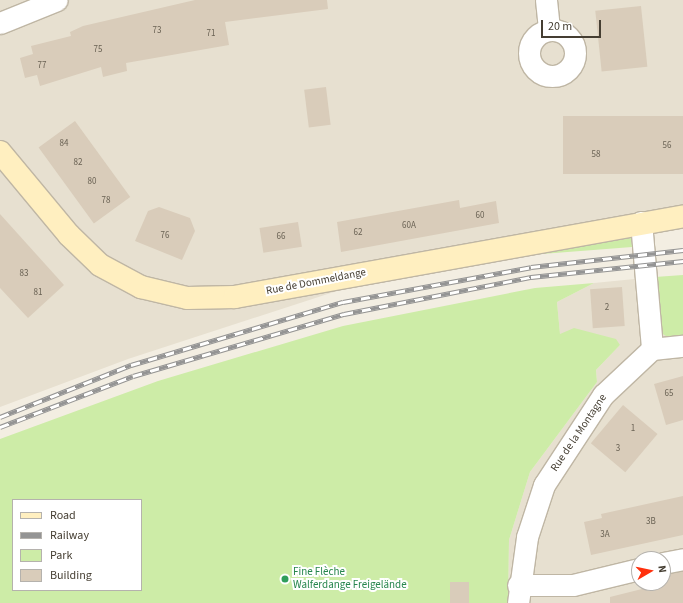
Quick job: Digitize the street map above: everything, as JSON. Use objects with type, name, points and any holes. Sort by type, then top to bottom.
[{"type":"main road","name":"Rue de Dommeldange","points":[[1,152],[69,235],[100,265],[140,287],[187,298],[235,297],[641,222],[683,216]]},
{"type":"street","points":[[546,0],[549,30]]},
{"type":"street","points":[[0,23],[50,1]]},
{"type":"street","points":[[641,222],[652,349],[683,346]]},
{"type":"street","name":"Rue de la Montagne","points":[[631,571],[573,585],[518,594],[527,537],[544,485],[603,395],[652,349]]},
{"type":"street","points":[[671,562],[683,559]]},
{"type":"shaded area","points":[[0,0],[683,0],[683,229],[631,236],[340,290],[128,359],[0,407]]},
{"type":"shaded area","points":[[655,277],[683,338],[683,603],[508,603],[509,540],[530,472],[597,382],[596,370],[620,345],[560,334],[557,302],[594,283]]},
{"type":"green space","points":[[631,236],[632,247],[529,255]]},
{"type":"green space","points":[[683,275],[683,338],[673,340],[661,333],[655,277]]},
{"type":"green space","points":[[594,283],[557,302],[560,334],[574,328],[616,339],[620,345],[596,370],[597,382],[530,472],[509,540],[508,603],[0,603],[0,439],[158,381],[343,326],[535,288]]},
{"type":"building","points":[[195,0],[327,0],[328,9],[225,22],[229,45],[126,63],[127,71],[103,77],[101,67],[40,86],[37,75],[25,78],[20,58],[33,54],[31,46],[71,36],[70,32],[83,26]]},
{"type":"building","points":[[641,6],[647,67],[602,71],[595,11]]},
{"type":"building","points":[[326,87],[331,125],[309,127],[304,90]]},
{"type":"building","points":[[563,116],[683,116],[683,174],[563,174]]},
{"type":"building","points":[[75,121],[130,197],[94,223],[39,147]]},
{"type":"building","points":[[459,200],[460,208],[496,201],[499,223],[341,252],[337,222]]},
{"type":"building","points":[[159,207],[190,218],[195,231],[182,260],[135,241],[148,211]]},
{"type":"building","points":[[0,214],[64,285],[28,318],[0,288]]},
{"type":"building","points":[[298,222],[302,247],[263,253],[259,228]]},
{"type":"building","points":[[622,287],[625,326],[593,328],[590,289]]},
{"type":"building","points":[[683,376],[683,420],[666,425],[654,384]]},
{"type":"building","points":[[623,405],[657,434],[625,472],[591,443]]},
{"type":"building","points":[[683,496],[683,535],[591,555],[584,522],[602,518],[601,514]]},
{"type":"building","points":[[683,571],[683,603],[610,603],[610,597],[634,591],[671,591],[671,573]]},
{"type":"building","points":[[450,582],[469,582],[469,603],[450,603]]},
{"type":"railway","points":[[0,417],[131,365],[343,302],[531,267],[683,250]]},
{"type":"railway","points":[[0,427],[133,376],[344,314],[531,277],[683,261]]},
{"type":"place","name":"Fine Flèche Walferdange Freigelände","points":[[285,579]]}]
